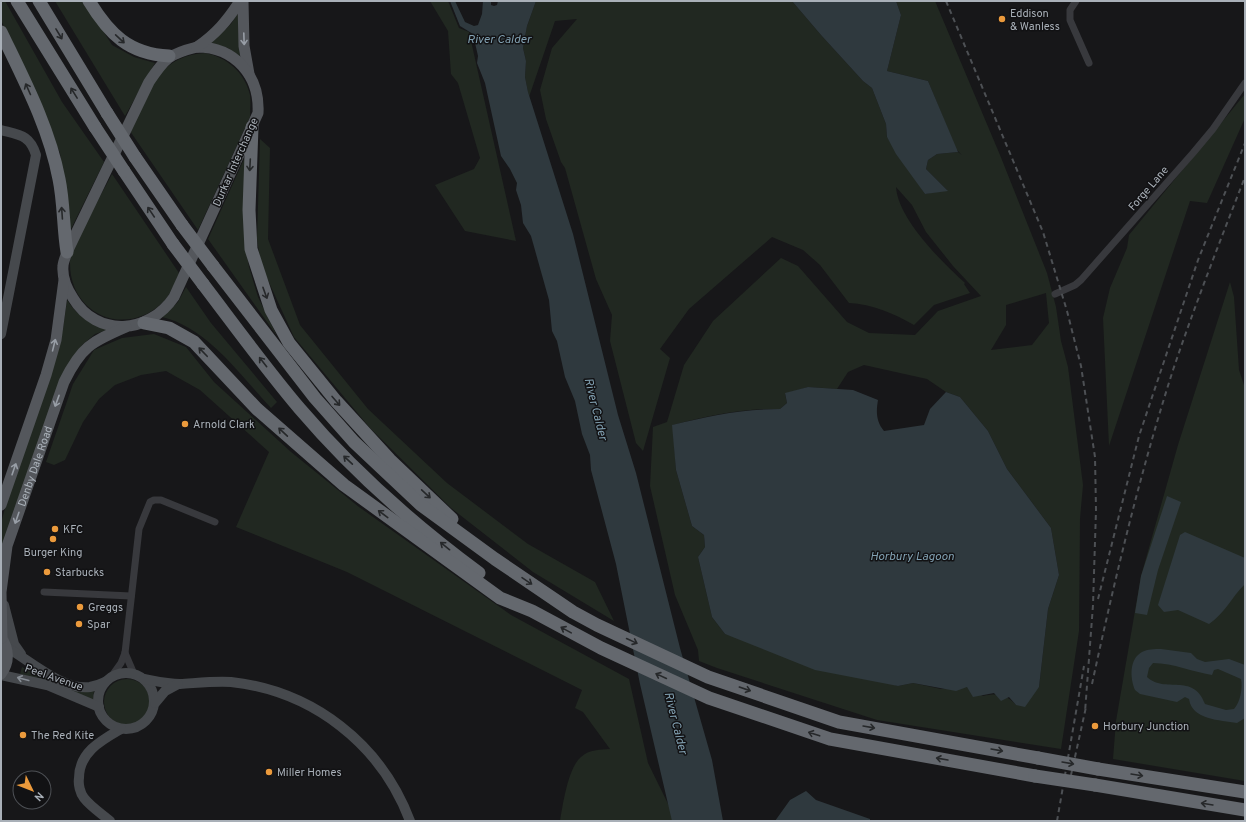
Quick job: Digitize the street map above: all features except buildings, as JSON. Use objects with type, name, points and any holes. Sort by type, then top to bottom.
[{"type":"highway","points":[[17,1],[95,127],[173,244],[300,409],[342,454],[410,518],[466,563],[532,611]]},
{"type":"highway","points":[[39,1],[135,157],[182,225],[315,398],[354,442],[420,504],[495,559],[573,612],[597,625],[708,677],[839,722],[1098,769],[1245,792]]},
{"type":"highway","points":[[92,5],[106,26],[126,44],[151,55],[170,56]]},
{"type":"highway","points":[[1,32],[49,136],[60,180],[63,229],[67,252]]},
{"type":"highway","points":[[252,126],[249,210],[251,249],[271,310],[289,343],[336,401],[390,460],[495,559]]},
{"type":"highway","points":[[144,323],[169,328],[194,342],[257,408],[344,485],[500,598],[532,611],[601,648],[709,698],[830,739],[1035,776],[1245,810]]},
{"type":"main road","points":[[197,47],[213,36],[229,18],[241,1]]},
{"type":"main road","points":[[241,1],[244,46],[250,77]]},
{"type":"main road","name":"Durkar Interchange","points":[[197,47],[220,50],[232,57],[244,67],[256,88],[258,114],[174,297],[163,311],[144,323],[128,326],[106,324],[93,320],[76,303],[64,279],[63,266],[67,252],[149,82],[159,66],[170,56],[197,47]]},
{"type":"main road","name":"Denby Dale Road","points":[[1,506],[56,340],[64,279]]},
{"type":"main road","name":"Denby Dale Road","points":[[1,674],[7,662],[3,641],[2,592],[8,546],[68,375],[75,360],[86,348],[98,339],[128,326]]},
{"type":"street","points":[[1076,1],[1070,10],[1070,20],[1089,63]]},
{"type":"street","name":"Forge Lane","points":[[1055,294],[1075,285],[1081,280],[1203,141],[1245,83]]},
{"type":"street","points":[[1,130],[23,135],[33,144],[36,155],[1,334]]},
{"type":"street","points":[[178,684],[165,691],[155,703],[150,716],[144,724],[131,729],[122,729],[112,726],[105,720],[99,707],[99,694],[121,663],[125,653],[139,529],[150,502],[154,500],[161,500],[215,522]]},
{"type":"street","points":[[2,592],[14,644],[23,656]]},
{"type":"street","points":[[44,592],[132,596]]},
{"type":"street","name":"Peel Avenue","points":[[3,641],[45,672],[75,685],[89,687],[108,680]]},
{"type":"street","points":[[125,653],[134,674]]},
{"type":"street","points":[[108,680],[122,673],[134,674],[144,679],[178,684],[209,681],[260,687],[293,698],[324,714],[344,728],[366,747],[397,790],[410,821]]},
{"type":"street","name":"Peel Avenue","points":[[1,674],[47,685],[99,707]]},
{"type":"street","points":[[144,679],[152,689],[155,703]]},
{"type":"street","points":[[100,742],[105,720]]},
{"type":"street","points":[[110,821],[84,798],[78,782],[79,771],[83,759],[100,742],[122,729]]},
{"type":"shaded area","points":[[1,1],[5,1],[62,102],[104,162],[69,233],[60,153],[1,20]]},
{"type":"shaded area","points":[[55,1],[84,1],[112,45],[134,57],[155,63],[125,116]]},
{"type":"shaded area","points":[[430,1],[448,1],[459,28],[469,32],[516,241],[465,231],[435,185],[474,169],[480,158],[458,83],[451,74],[448,31]]},
{"type":"shaded area","points":[[536,1],[792,1],[863,81],[872,88],[886,124],[887,137],[925,194],[947,190],[926,169],[928,160],[937,154],[958,152],[962,155],[956,149],[928,81],[887,71],[901,15],[896,1],[935,1],[1000,155],[1047,273],[1056,307],[1061,341],[1068,367],[1083,485],[1080,519],[1079,631],[1061,749],[877,720],[699,661],[698,650],[675,595],[650,486],[653,427],[667,422],[684,365],[713,321],[781,258],[798,266],[847,322],[869,333],[915,335],[938,311],[981,296],[953,266],[926,232],[912,205],[896,187],[904,213],[913,226],[934,252],[965,283],[964,284],[970,293],[934,305],[914,325],[883,310],[866,305],[849,303],[820,265],[803,250],[772,237],[689,309],[660,349],[670,358],[643,451],[636,443],[610,341],[612,315],[596,279],[565,168],[561,162],[546,119],[540,90],[552,48],[577,19],[555,21],[529,97],[525,77],[526,61],[523,48],[527,26]],"holes":[[[1046,293],[1049,323],[1032,345],[991,350],[1006,325],[1006,305]],[[864,365],[927,379],[946,392],[960,397],[988,431],[1007,469],[1051,528],[1059,575],[1048,609],[1039,687],[1016,705],[1001,695],[983,696],[967,687],[941,689],[913,683],[898,686],[725,634],[712,617],[698,557],[705,547],[704,535],[692,526],[676,470],[673,425],[726,413],[780,409],[787,403],[785,394],[808,387],[837,389],[848,372]]]},
{"type":"shaded area","points":[[238,13],[240,57],[228,48],[211,43],[231,24]]},
{"type":"shaded area","points":[[205,53],[228,62],[244,80],[250,95],[250,117],[198,230],[130,131],[149,91],[156,79],[165,69],[175,61],[189,56]]},
{"type":"shaded area","points":[[1245,94],[1245,118],[1207,203],[1190,201],[1109,446],[1103,318],[1110,288],[1127,248],[1129,235]]},
{"type":"shaded area","points":[[260,139],[270,148],[268,239],[300,325],[368,409],[447,483],[528,544],[595,582],[614,621],[533,572],[451,508],[370,428],[294,337],[261,265],[257,239]]},
{"type":"shaded area","points":[[245,157],[244,236],[249,267],[258,297],[277,336],[208,239]]},
{"type":"shaded area","points":[[112,174],[179,273],[172,289],[161,304],[146,314],[131,319],[115,319],[101,315],[88,307],[78,295],[72,280],[70,262],[71,255],[81,232]]},
{"type":"shaded area","points":[[1230,282],[1234,297],[1239,370],[1245,388],[1245,781],[1113,759],[1116,721],[1141,576],[1178,445]]},
{"type":"shaded area","points":[[186,287],[211,323],[277,402],[271,408],[222,354],[209,342],[194,331],[179,323],[162,317],[178,302]]},
{"type":"shaded area","points":[[67,300],[71,306],[86,320],[97,326],[110,329],[95,334],[82,345],[1,557],[1,523],[63,329]]},
{"type":"shaded area","points":[[154,334],[186,347],[214,382],[291,452],[359,507],[511,615],[629,679],[648,763],[673,814],[674,821],[560,821],[569,778],[576,762],[584,754],[595,750],[610,749],[583,712],[575,708],[582,690],[347,572],[236,527],[269,452],[200,390],[166,371],[141,375],[115,385],[99,399],[83,422],[65,460],[54,465],[46,462],[73,384],[94,350],[122,338]]},
{"type":"shaded area","points":[[22,667],[55,683],[94,691],[93,700],[20,674]]},
{"type":"shaded area","points":[[127,679],[140,683],[146,689],[150,702],[146,715],[140,721],[127,725],[114,721],[108,715],[104,702],[108,689],[114,683]]},
{"type":"water","name":"River Calder","points":[[450,1],[455,1],[465,22],[474,26],[478,25],[482,14],[483,1],[491,1],[491,5],[494,6],[497,5],[498,1],[536,1],[527,26],[523,48],[526,61],[525,77],[528,92],[573,234],[618,415],[636,473],[680,648],[712,760],[723,821],[672,821],[640,684],[616,564],[591,470],[590,455],[582,434],[575,401],[565,377],[557,341],[552,331],[549,300],[531,236],[523,223],[521,205],[516,190],[517,183],[501,156],[485,83],[477,63],[478,56],[473,34],[460,26]]},
{"type":"water","points":[[792,1],[896,1],[901,15],[887,71],[928,81],[958,152],[937,154],[928,160],[926,169],[948,191],[925,194],[896,154],[887,137],[886,124],[872,88],[863,81]]},
{"type":"water","name":"Horbury Lagoon","points":[[808,387],[853,390],[878,400],[877,416],[879,424],[884,431],[924,425],[930,409],[946,392],[960,397],[988,431],[1007,469],[1051,528],[1059,575],[1048,609],[1039,687],[1025,707],[1016,705],[1009,697],[1001,701],[994,693],[973,697],[967,687],[956,691],[913,683],[898,686],[815,670],[725,634],[712,617],[698,557],[705,547],[704,535],[692,526],[676,470],[672,425],[753,410],[780,409],[787,403],[785,393]]},
{"type":"water","points":[[1167,496],[1181,502],[1158,570],[1147,615],[1135,613],[1141,576]]},
{"type":"water","points":[[1185,532],[1245,558],[1245,584],[1215,620],[1209,624],[1178,610],[1164,612],[1158,605],[1180,535]]},
{"type":"water","points":[[1161,649],[1191,653],[1197,659],[1205,662],[1229,659],[1245,665],[1245,718],[1237,723],[1215,720],[1195,711],[1191,706],[1189,699],[1185,697],[1177,702],[1140,694],[1135,690],[1132,680],[1132,669],[1135,659],[1142,652]],"holes":[[[1153,663],[1161,663],[1212,675],[1214,670],[1218,669],[1241,679],[1242,683],[1238,703],[1234,709],[1226,710],[1205,704],[1200,694],[1186,686],[1154,682],[1147,677],[1149,668]]]},
{"type":"water","points":[[806,791],[816,800],[870,819],[870,821],[775,821],[790,800]]},
{"type":"railway","points":[[946,1],[1043,232],[1067,311],[1081,366],[1095,457],[1096,510],[1093,605],[1085,712]]},
{"type":"railway","points":[[1098,599],[1139,436],[1198,260],[1245,143]]},
{"type":"railway","points":[[1092,684],[1129,526],[1161,409],[1190,321],[1245,177]]},
{"type":"railway","points":[[1057,821],[1084,666]]},
{"type":"railway","points":[[1071,775],[1086,707]]},
{"type":"place","name":"Eddison & Wanless","points":[[1002,19]]},
{"type":"place","name":"Arnold Clark","points":[[185,424]]},
{"type":"place","name":"KFC","points":[[55,529]]},
{"type":"place","name":"Burger King","points":[[53,539]]},
{"type":"place","name":"Starbucks","points":[[47,572]]},
{"type":"place","name":"Greggs","points":[[80,607]]},
{"type":"place","name":"Spar","points":[[79,624]]},
{"type":"place","name":"Horbury Junction","points":[[1095,726]]},
{"type":"place","name":"The Red Kite","points":[[23,735]]},
{"type":"place","name":"Miller Homes","points":[[269,772]]}]
